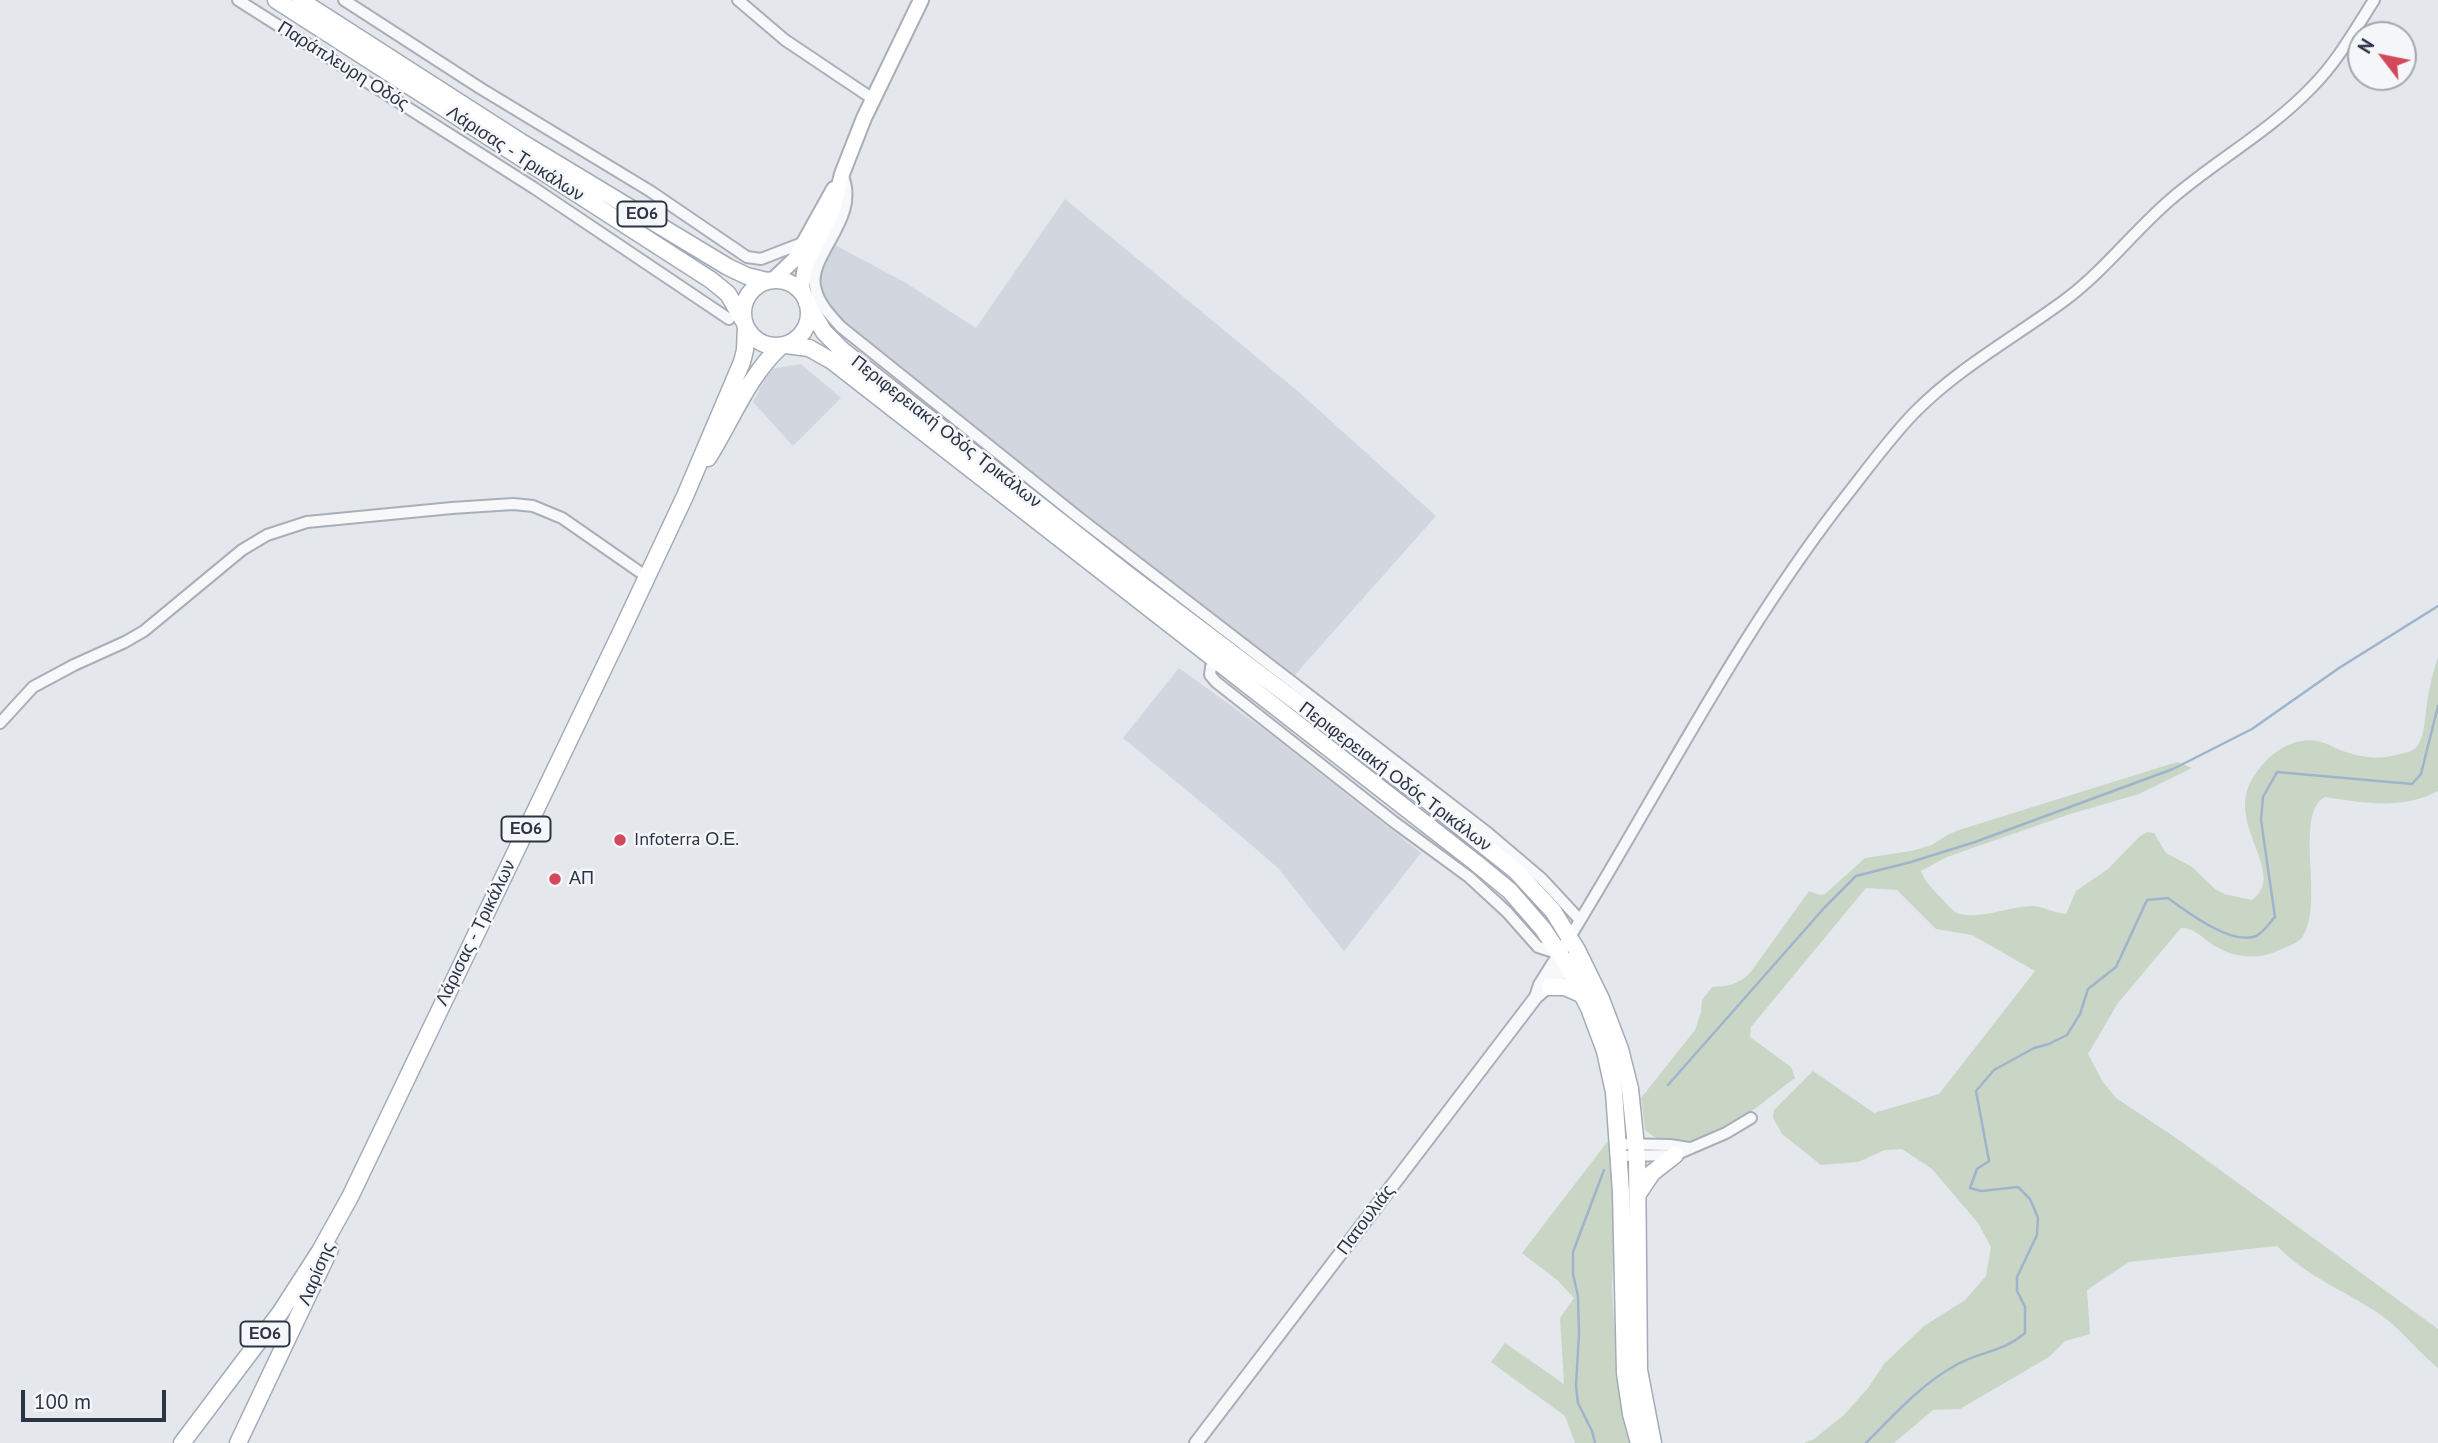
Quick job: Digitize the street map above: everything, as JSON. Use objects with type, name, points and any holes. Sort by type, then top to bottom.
[{"type":"main road","name":"Λάρισας - Τρικάλων","points":[[276,0],[711,280],[728,294],[739,322],[745,350],[685,496],[339,1218]]},
{"type":"main road","name":"Λάρισας - Τρικάλων","points":[[300,0],[521,142],[727,267],[755,279],[770,281]]},
{"type":"main road","points":[[770,281],[790,266],[842,174],[873,99],[921,0]]},
{"type":"main road","points":[[805,299],[802,286],[805,267],[833,210],[842,174]]},
{"type":"main road","name":"ΕΟ6","points":[[770,281],[791,284],[805,299],[807,323],[803,332],[784,345],[770,346],[760,342],[739,322],[745,300],[758,285],[770,281]]},
{"type":"main road","name":"Περιφερειακή Οδός Τρικάλων","points":[[805,299],[824,332],[842,351],[980,458],[1074,522],[1202,622],[1490,849],[1553,911],[1573,943],[1601,999],[1620,1049],[1630,1089],[1625,1373],[1631,1414],[1639,1443]]},
{"type":"main road","name":"Λάρισας - Τρικάλων","points":[[685,496],[730,423],[757,372],[784,345]]},
{"type":"main road","name":"Περιφερειακή Οδός Τρικάλων","points":[[784,345],[809,348],[832,361],[1216,659],[1510,891],[1528,910],[1563,959],[1583,995],[1611,1074],[1637,1196],[1639,1357],[1653,1443]]},
{"type":"main road","points":[[1550,987],[1565,987],[1583,995]]},
{"type":"main road","points":[[1637,1196],[1652,1173],[1682,1152]]},
{"type":"main road","name":"ΕΟ6","points":[[181,1443],[272,1324],[339,1218]]},
{"type":"main road","name":"Λαρίσης","points":[[238,1443],[327,1258],[339,1218]]},
{"type":"street","name":"Παράπλευρη Οδός","points":[[238,0],[739,322]]},
{"type":"street","points":[[344,0],[481,88],[650,191],[742,254],[761,259],[805,242]]},
{"type":"street","points":[[738,0],[797,49],[873,99]]},
{"type":"street","points":[[1563,959],[1573,943],[1580,920],[1628,841],[1689,731],[1778,587],[1810,541],[1898,430],[1938,391],[2076,291],[2167,202],[2299,100],[2335,60],[2374,0]]},
{"type":"street","points":[[842,174],[846,185],[846,204],[816,274],[816,289],[820,301],[841,327],[860,344],[990,445],[1074,522]]},
{"type":"street","points":[[980,458],[990,445]]},
{"type":"street","points":[[0,723],[33,687],[144,631],[242,550],[267,535],[307,522],[452,508],[533,506],[562,518],[646,577]]},
{"type":"street","points":[[1202,622],[1511,852],[1541,878],[1580,920]]},
{"type":"street","name":"Πατουλιάς","points":[[1196,1443],[1536,998],[1550,987],[1563,959]]},
{"type":"street","name":"Πατουλιάς","points":[[1536,998],[1540,985],[1563,959]]},
{"type":"street","points":[[1628,1150],[1682,1152],[1726,1133],[1751,1118]]},
{"type":"shaded area","points":[[1065,199],[1300,393],[1436,516],[1293,677],[951,412],[845,325],[823,301],[817,273],[833,244],[906,283],[976,328]]},
{"type":"shaded area","points":[[801,364],[841,398],[793,446],[753,402],[770,369]]},
{"type":"shaded area","points":[[1179,668],[1269,733],[1421,853],[1344,951],[1278,868],[1123,738]]},
{"type":"green space","points":[[2438,657],[2438,791],[2396,803],[2368,803],[2325,797],[2316,806],[2311,821],[2311,902],[2309,921],[2303,936],[2293,944],[2253,957],[2226,952],[2193,931],[2181,928],[2118,1003],[2088,1054],[2103,1082],[2116,1098],[2179,1140],[2438,1329],[2438,1368],[2381,1315],[2314,1275],[2277,1246],[2129,1262],[2087,1290],[2090,1334],[2065,1341],[2049,1357],[1960,1409],[1933,1410],[1894,1443],[1804,1443],[1814,1439],[1844,1415],[1868,1388],[1884,1364],[1924,1326],[1965,1300],[1986,1276],[1991,1247],[1978,1223],[1932,1169],[1902,1149],[1885,1150],[1858,1162],[1821,1165],[1782,1134],[1773,1118],[1774,1110],[1813,1071],[1874,1113],[1939,1094],[2035,971],[1972,935],[1936,929],[1897,890],[1866,888],[1751,1027],[1750,1037],[1791,1067],[1795,1078],[1723,1129],[1702,1138],[1682,1142],[1662,1140],[1645,1130],[1641,1098],[1695,1030],[1702,1000],[1712,987],[1732,984],[1750,973],[1809,891],[1825,894],[1865,858],[1932,845],[1959,830],[2177,762],[2192,768],[2139,794],[2070,814],[1947,857],[1921,871],[1929,885],[1960,914],[1986,914],[2030,906],[2066,914],[2076,891],[2108,869],[2147,832],[2154,833],[2166,853],[2192,867],[2215,889],[2224,894],[2252,900],[2261,890],[2264,877],[2246,816],[2245,800],[2255,774],[2278,751],[2307,740],[2318,741],[2364,757],[2392,756],[2412,750],[2422,736]]},
{"type":"green space","points":[[1611,1137],[1615,1228],[1612,1287],[1615,1338],[1632,1443],[1575,1443],[1565,1416],[1491,1362],[1505,1343],[1564,1384],[1560,1318],[1574,1298],[1557,1280],[1522,1253]]},
{"type":"waterway","points":[[1668,1085],[1825,907],[1856,876],[1975,842],[2173,769],[2252,729],[2339,668],[2438,606]]},
{"type":"waterway","points":[[1866,1443],[1908,1401],[1943,1373],[1965,1360],[2008,1344],[2025,1333],[2025,1307],[2017,1291],[2017,1277],[2037,1235],[2038,1218],[2030,1199],[2018,1187],[1981,1191],[1970,1188],[1977,1169],[1989,1161],[1976,1091],[1994,1070],[2034,1048],[2067,1035],[2080,1014],[2088,989],[2116,967],[2147,900],[2168,898],[2210,926],[2235,936],[2246,938],[2261,932],[2275,917],[2261,820],[2263,797],[2277,772],[2412,784],[2421,774],[2438,706]]},
{"type":"waterway","points":[[1595,1443],[1578,1403],[1576,1386],[1579,1333],[1573,1252],[1604,1170]]},
{"type":"place","name":"Infoterra Ο.Ε.","points":[[620,840]]},
{"type":"place","name":"ΑΠ","points":[[555,879]]}]
